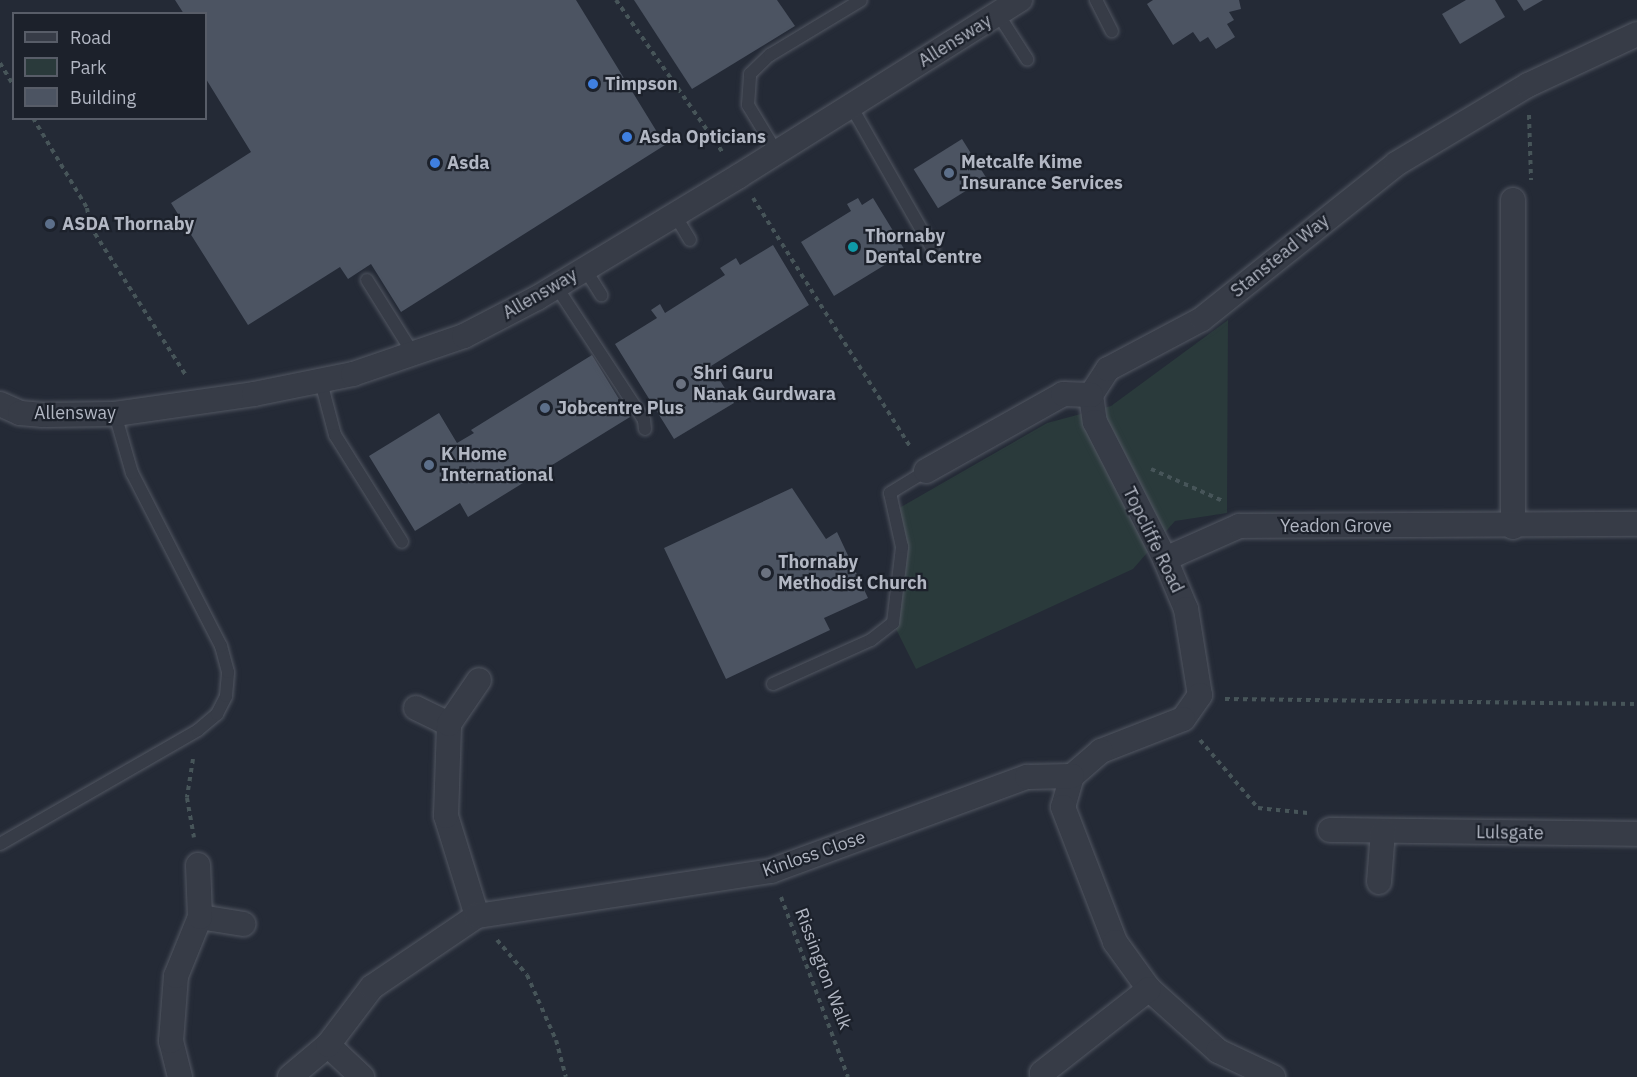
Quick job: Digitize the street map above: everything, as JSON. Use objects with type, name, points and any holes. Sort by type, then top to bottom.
[{"type":"street","name":"Allensway","points":[[0,404],[20,412],[43,415],[115,414],[321,382],[414,356],[464,336],[556,286],[777,153],[1020,0]]},
{"type":"street","name":"Stanstead Way","points":[[1091,396],[1108,369],[1202,319],[1396,164],[1528,85],[1637,34]]},
{"type":"street","points":[[1513,200],[1513,527]]},
{"type":"street","points":[[926,471],[1062,394],[1091,396]]},
{"type":"street","name":"Topcliffe Road","points":[[1091,396],[1095,422],[1166,559],[1186,609],[1200,695]]},
{"type":"street","name":"Yeadon Grove","points":[[1166,559],[1239,526],[1513,527],[1637,524]]},
{"type":"street","points":[[477,916],[446,816],[449,724],[479,680]]},
{"type":"street","points":[[1200,695],[1183,719],[1101,750],[1072,776],[1063,807],[1114,942],[1149,989],[1218,1051],[1273,1077]]},
{"type":"street","points":[[416,708],[449,724]]},
{"type":"street","name":"Kinloss Close","points":[[290,1077],[328,1045],[372,987],[477,916],[771,871],[1027,777],[1072,776]]},
{"type":"street","name":"Lulsgate","points":[[1330,830],[1637,834]]},
{"type":"street","points":[[1379,882],[1383,831]]},
{"type":"street","points":[[180,1077],[171,1041],[176,976],[200,917],[198,865]]},
{"type":"street","points":[[200,917],[243,924]]},
{"type":"street","points":[[1039,1076],[1149,989]]},
{"type":"street","points":[[328,1045],[362,1077]]},
{"type":"lane","points":[[777,153],[748,105],[750,74],[770,55],[861,0]]},
{"type":"lane","points":[[1095,0],[1112,31]]},
{"type":"lane","points":[[998,14],[1027,58]]},
{"type":"lane","points":[[851,106],[933,250]]},
{"type":"lane","points":[[675,215],[690,240]]},
{"type":"lane","points":[[585,268],[601,295]]},
{"type":"lane","points":[[367,280],[414,356]]},
{"type":"lane","points":[[556,286],[639,412],[645,429]]},
{"type":"lane","points":[[321,382],[335,435],[402,542]]},
{"type":"lane","points":[[0,844],[198,730],[221,705],[228,672],[221,646],[132,473],[115,414]]},
{"type":"lane","points":[[773,684],[871,640],[893,623],[902,547],[890,493],[926,471]]},
{"type":"path","points":[[616,0],[739,176],[926,471]]},
{"type":"path","points":[[0,63],[12,83]]},
{"type":"path","points":[[1513,200],[1532,201],[1528,85]]},
{"type":"path","points":[[34,120],[87,208],[90,226],[202,401]]},
{"type":"path","points":[[1108,450],[1237,507],[1239,526]]},
{"type":"path","points":[[1200,695],[1243,702],[1637,704]]},
{"type":"path","points":[[1183,719],[1258,808],[1329,814],[1330,830]]},
{"type":"path","points":[[198,730],[187,798],[198,865]]},
{"type":"path","name":"Rissington Walk","points":[[771,871],[848,1077]]},
{"type":"path","points":[[477,916],[527,975],[556,1040],[566,1077]]},
{"type":"green space","points":[[1228,320],[1227,513],[1175,521],[1133,569],[916,669],[893,623],[899,590],[894,511],[1047,423],[1111,406]]},
{"type":"building","name":"Asda","points":[[175,0],[576,0],[665,145],[401,312],[371,264],[348,279],[340,267],[248,325],[171,203],[251,152],[207,81],[207,12],[183,12]]},
{"type":"building","points":[[634,0],[777,0],[795,26],[692,89]]},
{"type":"building","points":[[1153,0],[1239,0],[1241,9],[1229,12],[1234,20],[1227,24],[1235,37],[1216,49],[1208,37],[1200,42],[1193,32],[1173,45],[1147,4]]},
{"type":"building","points":[[1466,0],[1495,0],[1505,17],[1460,44],[1442,14]]},
{"type":"building","points":[[1517,0],[1543,0],[1524,11]]},
{"type":"building","name":"Metcalfe Kime Insurance Services","points":[[962,139],[986,178],[938,208],[914,169]]},
{"type":"building","name":"Thornaby Dental Centre","points":[[858,198],[862,205],[873,198],[906,252],[834,296],[801,242],[851,211],[847,204]]},
{"type":"building","points":[[773,245],[809,305],[711,366],[734,403],[674,439],[615,344],[657,318],[651,310],[660,304],[665,313],[725,275],[720,268],[736,258],[740,265]]},
{"type":"building","points":[[592,355],[630,417],[468,517],[460,503],[415,531],[369,456],[439,413],[457,443],[474,433],[471,430]]},
{"type":"building","name":"Thornaby Methodist Church","points":[[792,488],[826,539],[837,532],[868,598],[824,618],[830,630],[726,679],[664,548]]},
{"type":"place","name":"Timpson","points":[[593,84]]},
{"type":"place","name":"Asda Opticians","points":[[627,137]]},
{"type":"place","name":"Asda","points":[[435,163]]},
{"type":"place","name":"Metcalfe Kime Insurance Services","points":[[949,173]]},
{"type":"place","name":"ASDA Thornaby","points":[[50,224]]},
{"type":"place","name":"Thornaby Dental Centre","points":[[853,247]]},
{"type":"place","name":"Shri Guru Nanak Gurdwara","points":[[681,384]]},
{"type":"place","name":"Jobcentre Plus","points":[[545,408]]},
{"type":"place","name":"K Home International","points":[[429,465]]},
{"type":"place","name":"Thornaby Methodist Church","points":[[766,573]]}]
